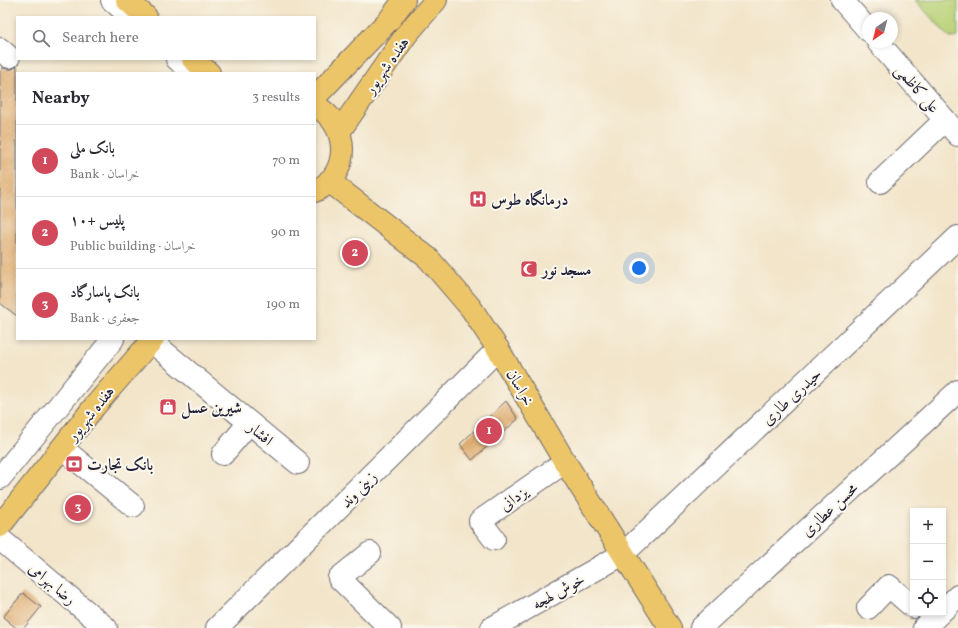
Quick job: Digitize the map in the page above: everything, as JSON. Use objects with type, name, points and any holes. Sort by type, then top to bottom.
[{"type":"main road","points":[[127,0],[145,16]]},
{"type":"main road","name":"هفده شهریور","points":[[316,96],[390,19],[404,0]]},
{"type":"main road","name":"هفده شهریور","points":[[339,132],[406,35],[436,0]]},
{"type":"main road","points":[[194,60],[208,72]]},
{"type":"main road","points":[[316,107],[332,119],[339,132],[342,144],[342,158],[337,170],[322,186]]},
{"type":"main road","name":"خراسان","points":[[322,186],[428,258],[471,308],[498,349],[565,462],[670,628]]},
{"type":"main road","name":"هفده شهریور","points":[[0,526],[94,407],[152,340]]},
{"type":"street","points":[[112,0],[130,16]]},
{"type":"street","points":[[842,0],[862,23]]},
{"type":"street","name":"علی کاظمی","points":[[883,48],[951,127]]},
{"type":"street","points":[[178,60],[191,72]]},
{"type":"street","points":[[880,182],[951,127]]},
{"type":"street","name":"حیدری طاری","points":[[623,554],[958,237]]},
{"type":"street","points":[[0,478],[112,340]]},
{"type":"street","name":"افشار","points":[[152,340],[298,463]]},
{"type":"street","name":"زینی وند","points":[[217,628],[498,349]]},
{"type":"street","name":"محسن عطاری","points":[[701,628],[958,391]]},
{"type":"street","points":[[223,454],[249,423]]},
{"type":"street","points":[[62,448],[133,506]]},
{"type":"street","name":"یزدانی","points":[[494,540],[480,521],[565,462]]},
{"type":"street","name":"رضا بهرامی","points":[[0,539],[106,628]]},
{"type":"street","points":[[370,553],[339,578],[390,628]]},
{"type":"street","name":"خوش لهجه","points":[[492,628],[623,554]]},
{"type":"street","points":[[868,608],[889,586],[910,604]]},
{"type":"green space","points":[[915,0],[958,0],[958,37],[950,38]]},
{"type":"building","points":[[17,66],[16,315],[0,303],[0,72],[3,68],[13,69]]},
{"type":"building","points":[[506,401],[518,419],[472,460],[460,444]]},
{"type":"building","points":[[23,593],[41,607],[24,628],[16,628],[3,617]]},
{"type":"place","name":"درمانگاه طوس","points":[[478,199]]},
{"type":"place","name":"پلیس +۱۰","points":[[355,253]]},
{"type":"place","name":"مسجد نور","points":[[529,269]]},
{"type":"place","name":"شیرین عسل","points":[[168,407]]},
{"type":"place","name":"بانک ملی","points":[[489,431]]},
{"type":"place","name":"بانک تجارت","points":[[74,464]]},
{"type":"place","name":"بانک پاسارگاد","points":[[78,508]]}]
